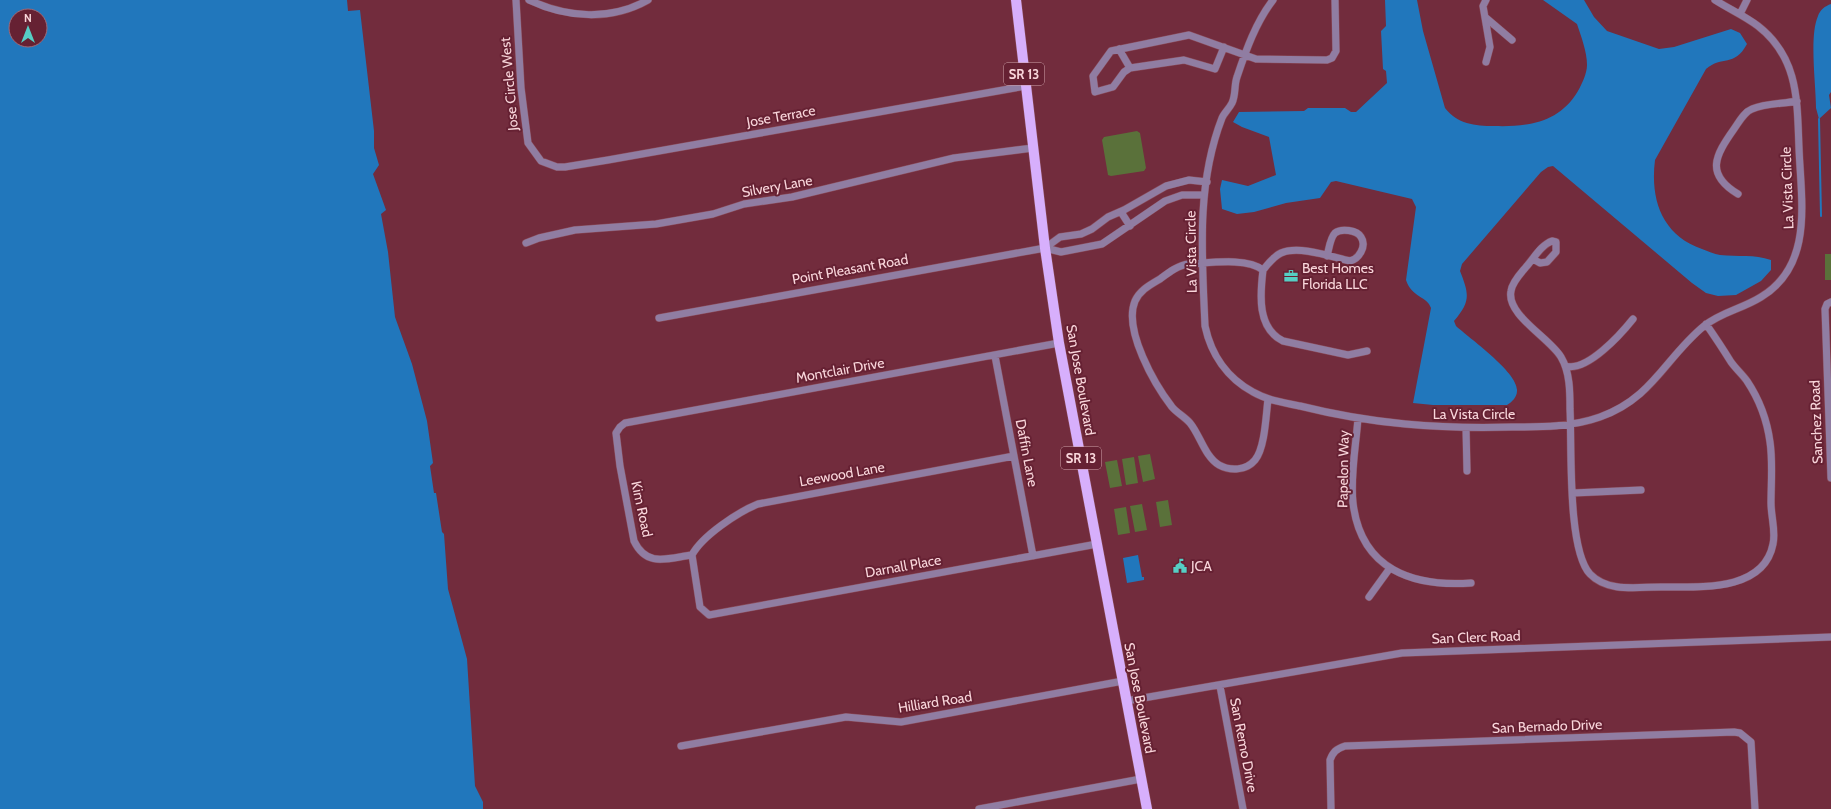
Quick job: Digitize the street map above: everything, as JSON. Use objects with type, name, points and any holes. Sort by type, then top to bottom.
[{"type":"main road","name":"San Jose Boulevard","points":[[1016,0],[1045,248],[1059,343],[1147,809]]},
{"type":"street","name":"Jose Circle West","points":[[516,0],[521,88],[526,139],[541,161]]},
{"type":"street","points":[[529,0],[555,11],[585,15],[622,11],[648,0]]},
{"type":"street","name":"La Vista Circle","points":[[1273,0],[1256,28],[1246,56],[1236,77],[1232,103],[1222,118],[1214,143],[1204,195],[1201,230],[1205,326],[1208,339],[1216,356],[1236,382],[1255,394],[1268,399],[1358,418],[1417,426],[1466,428],[1571,425],[1611,413],[1641,394],[1654,382],[1693,336],[1706,324],[1730,310],[1751,303],[1763,296],[1779,283],[1794,262],[1800,240],[1802,220],[1797,101],[1792,75],[1775,44],[1759,27],[1715,0]]},
{"type":"street","points":[[1224,47],[1215,69],[1184,60],[1130,68],[1124,72],[1113,87],[1095,92],[1093,76],[1111,51],[1189,35],[1224,47],[1246,56],[1263,60],[1327,60],[1332,58],[1336,51],[1335,0]]},
{"type":"street","points":[[1486,0],[1483,6],[1490,47],[1486,62]]},
{"type":"street","points":[[1740,14],[1748,0]]},
{"type":"street","points":[[1485,17],[1512,40]]},
{"type":"street","points":[[1119,49],[1130,68]]},
{"type":"street","name":"Jose Terrace","points":[[541,161],[550,165],[565,167],[1026,86]]},
{"type":"street","points":[[1738,194],[1724,186],[1719,180],[1717,172],[1716,162],[1728,137],[1750,109],[1797,101]]},
{"type":"street","name":"Silvery Lane","points":[[526,243],[539,238],[575,230],[656,224],[713,214],[744,204],[798,196],[954,158],[1033,148]]},
{"type":"street","name":"Point Pleasant Road","points":[[1045,248],[1060,237],[1080,234],[1092,229],[1108,217],[1121,212],[1166,186],[1179,181],[1188,180],[1207,182]]},
{"type":"street","points":[[1153,194],[1160,204]]},
{"type":"street","name":"Point Pleasant Road","points":[[659,318],[1045,248],[1061,252],[1102,244],[1160,204],[1182,195],[1204,195]]},
{"type":"street","points":[[1121,212],[1130,226]]},
{"type":"street","points":[[1327,256],[1332,237],[1336,231],[1343,230],[1357,233],[1361,237],[1363,243],[1361,254],[1357,259],[1350,261],[1299,250],[1282,252],[1275,256],[1263,270],[1263,314],[1265,323],[1276,337],[1283,341],[1348,355],[1367,351]]},
{"type":"street","points":[[1533,259],[1512,286],[1510,291],[1512,302],[1518,313],[1554,348],[1566,366],[1570,394],[1573,514],[1580,553],[1589,574],[1613,586],[1707,586],[1738,581],[1753,575],[1767,561],[1774,540],[1771,509],[1771,443],[1766,420],[1755,395],[1746,380],[1733,365],[1706,324]]},
{"type":"street","points":[[1263,270],[1245,262],[1180,266],[1144,289],[1135,302],[1133,321],[1137,338],[1149,371],[1173,407],[1189,422],[1210,456],[1217,464],[1236,470],[1246,467],[1255,461],[1260,451],[1268,399]]},
{"type":"street","name":"Sanchez Road","points":[[1831,302],[1827,304],[1825,309],[1829,365],[1831,478]]},
{"type":"street","points":[[1566,366],[1570,367],[1578,364],[1604,351],[1633,319]]},
{"type":"street","name":"Montclair Drive","points":[[625,423],[1059,343]]},
{"type":"street","name":"Daffin Lane","points":[[995,356],[1033,556]]},
{"type":"street","name":"Papelon Way","points":[[1358,418],[1353,490],[1355,518],[1367,545],[1390,568],[1408,577],[1431,583],[1471,583]]},
{"type":"street","name":"Kim Road","points":[[625,423],[616,433],[622,479],[634,541],[638,550],[642,554],[653,559],[692,555]]},
{"type":"street","points":[[1466,428],[1467,471]]},
{"type":"street","name":"Leewood Lane","points":[[692,555],[701,543],[722,525],[745,510],[758,504],[1014,456]]},
{"type":"street","points":[[1573,493],[1641,490]]},
{"type":"street","name":"Darnall Place","points":[[692,555],[700,607],[702,611],[710,615],[1097,544]]},
{"type":"street","points":[[1369,597],[1390,568]]},
{"type":"street","name":"San Clerc Road","points":[[1126,701],[1220,686],[1402,653],[1831,637]]},
{"type":"street","name":"Hilliard Road","points":[[681,746],[846,717],[901,722],[1123,681]]},
{"type":"street","name":"San Remo Drive","points":[[1220,686],[1243,809]]},
{"type":"street","name":"San Bernado Drive","points":[[1331,809],[1330,760],[1332,754],[1338,748],[1345,746],[1734,732],[1746,736],[1751,742],[1755,809]]},
{"type":"street","points":[[979,809],[1141,779]]},
{"type":"green space","points":[[1137,131],[1140,133],[1146,168],[1144,171],[1111,176],[1108,175],[1102,140],[1104,137]]},
{"type":"green space","points":[[1825,254],[1831,254],[1831,280],[1825,280]]},
{"type":"green space","points":[[1150,454],[1155,479],[1143,482],[1138,456]]},
{"type":"green space","points":[[1134,457],[1138,483],[1126,485],[1122,459]]},
{"type":"green space","points":[[1117,460],[1122,486],[1110,488],[1105,462]]},
{"type":"green space","points":[[1168,500],[1172,525],[1160,527],[1156,502]]},
{"type":"green space","points":[[1142,504],[1147,530],[1135,532],[1130,506]]},
{"type":"green space","points":[[1126,507],[1130,533],[1118,535],[1114,509]]},
{"type":"water","points":[[0,0],[347,0],[348,11],[360,10],[374,131],[374,148],[379,165],[373,174],[386,210],[381,214],[388,252],[395,317],[412,364],[427,421],[433,463],[430,466],[434,493],[436,493],[442,532],[444,534],[448,589],[467,659],[475,786],[483,802],[483,809],[0,809]]},
{"type":"water","points":[[1385,0],[1417,0],[1423,31],[1445,108],[1455,118],[1473,125],[1507,126],[1531,124],[1542,121],[1562,110],[1578,91],[1584,78],[1587,60],[1584,44],[1577,24],[1543,0],[1584,0],[1594,17],[1607,31],[1659,49],[1674,47],[1731,29],[1740,33],[1747,44],[1733,59],[1717,63],[1706,69],[1655,160],[1655,189],[1657,202],[1668,225],[1677,235],[1688,243],[1718,255],[1765,258],[1771,260],[1771,270],[1761,281],[1736,295],[1718,296],[1706,293],[1692,283],[1553,166],[1548,167],[1541,172],[1462,264],[1460,271],[1467,292],[1467,297],[1460,314],[1454,321],[1456,326],[1492,356],[1510,375],[1517,391],[1515,397],[1507,405],[1433,405],[1413,403],[1431,308],[1426,301],[1415,294],[1406,280],[1416,207],[1412,199],[1336,181],[1331,182],[1320,198],[1286,203],[1254,212],[1237,214],[1222,209],[1220,189],[1222,180],[1248,186],[1276,175],[1269,137],[1233,122],[1239,112],[1304,111],[1308,108],[1345,108],[1351,112],[1356,112],[1387,83],[1386,71],[1383,69],[1381,31],[1386,26]]},
{"type":"water","points":[[1831,4],[1831,92],[1829,95],[1831,108],[1819,119],[1816,108],[1813,48],[1815,25],[1823,8]]},
{"type":"water","points":[[1138,555],[1142,577],[1144,577],[1144,580],[1127,583],[1123,558]]},
{"type":"waterway","points":[[1819,119],[1821,216]]},
{"type":"place","name":"Best Homes Florida LLC","points":[[1291,276]]},
{"type":"place","name":"JCA","points":[[1180,566]]}]
